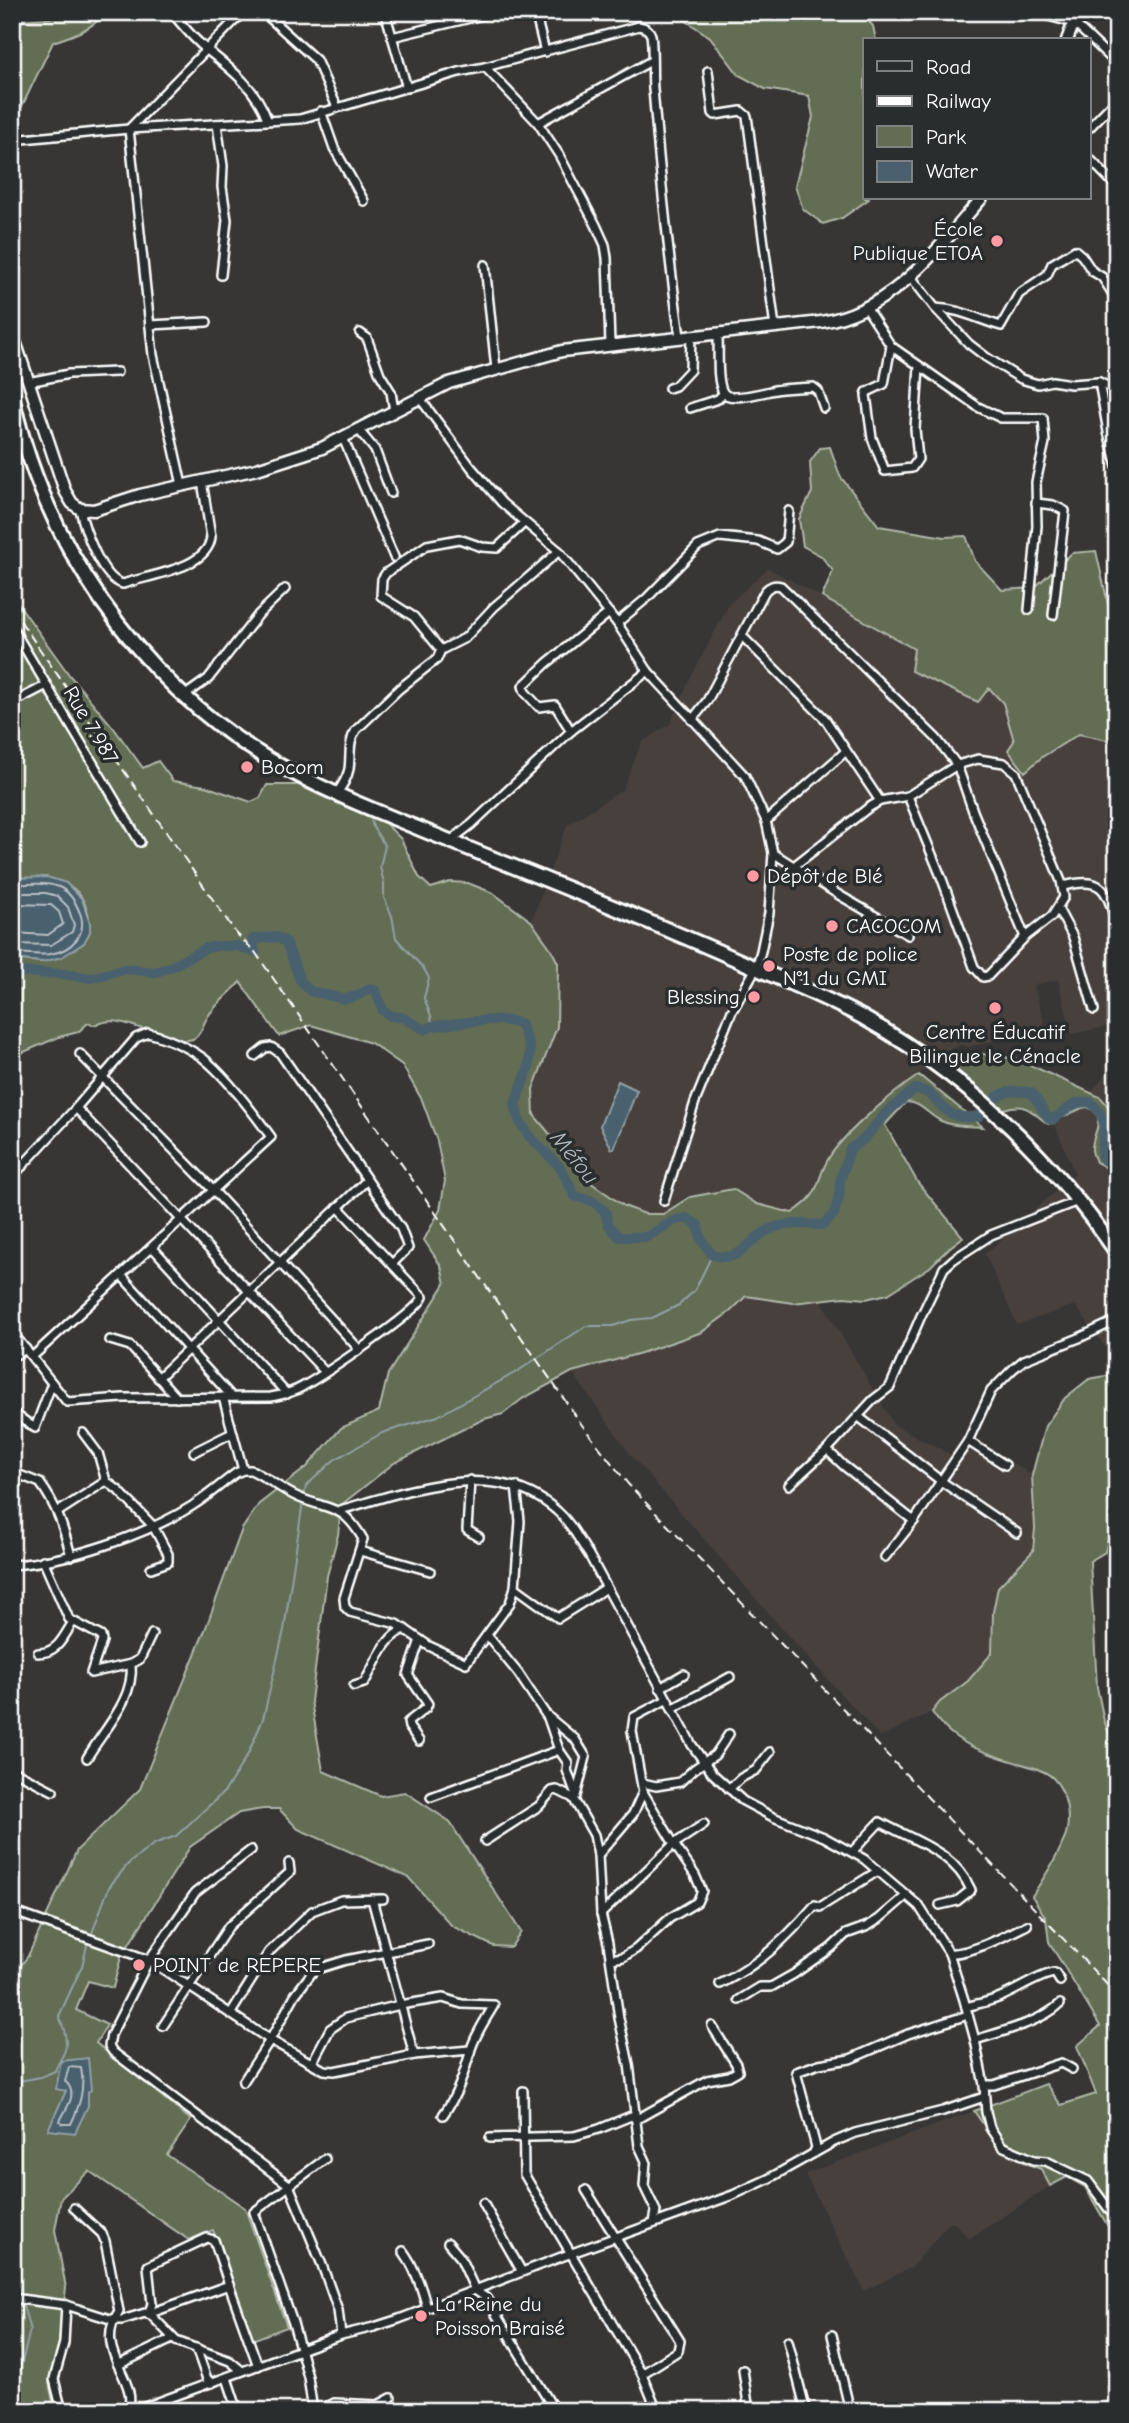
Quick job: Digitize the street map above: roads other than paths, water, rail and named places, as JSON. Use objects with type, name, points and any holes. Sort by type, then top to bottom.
[{"type":"highway","points":[[12,395],[38,482],[74,556],[107,608],[140,650],[183,696],[265,757],[336,795],[756,968],[866,1019],[927,1058],[993,1111],[1049,1165],[1117,1253]]},
{"type":"street","points":[[171,12],[207,50],[242,79],[257,96],[267,119]]},
{"type":"street","points":[[129,129],[243,12]]},
{"type":"street","points":[[263,12],[316,60],[337,107]]},
{"type":"street","points":[[385,12],[407,88]]},
{"type":"street","points":[[392,37],[495,12]]},
{"type":"street","points":[[536,12],[545,52]]},
{"type":"street","points":[[1034,12],[1074,23],[1090,38]]},
{"type":"street","points":[[1068,38],[1078,12]]},
{"type":"street","points":[[12,140],[129,129],[300,119],[459,72],[639,26],[645,27],[650,33],[665,216],[690,370],[675,386],[669,388]]},
{"type":"street","points":[[1090,38],[1117,64]]},
{"type":"street","points":[[538,123],[651,61]]},
{"type":"street","points":[[485,67],[538,123],[559,155],[605,245],[610,344]]},
{"type":"street","points":[[708,71],[715,116],[741,111],[747,116],[775,327]]},
{"type":"street","points":[[1090,127],[1117,99]]},
{"type":"street","points":[[321,111],[334,148],[364,201]]},
{"type":"street","points":[[217,124],[226,220],[220,275]]},
{"type":"street","points":[[129,129],[155,367],[182,485]]},
{"type":"street","points":[[1090,159],[1117,187]]},
{"type":"street","points":[[12,332],[65,491],[72,503],[80,509],[94,510],[182,485],[257,469],[322,448],[449,383],[562,351],[833,320],[867,309],[911,277],[980,200]]},
{"type":"street","points":[[935,308],[958,310],[979,320],[1002,326],[1019,294],[1047,275],[1052,264],[1075,250],[1092,271],[1102,277],[1113,294],[1117,294]]},
{"type":"street","points":[[485,265],[496,369]]},
{"type":"street","points":[[911,277],[935,308],[969,344],[1021,379],[1038,384],[1052,380],[1072,384],[1099,382],[1117,391]]},
{"type":"street","points":[[867,309],[891,346],[978,407],[1001,418],[1043,418],[1045,442],[1037,482],[1037,526],[1029,610]]},
{"type":"street","points":[[150,325],[207,322]]},
{"type":"street","points":[[360,332],[367,338],[380,374],[391,392],[394,411]]},
{"type":"street","points":[[715,333],[718,338],[721,384],[723,394],[727,397],[813,387],[818,391],[824,408]]},
{"type":"street","points":[[891,346],[884,384],[870,390],[866,395],[872,438],[885,471],[912,468],[918,459],[915,429],[919,366]]},
{"type":"street","points":[[28,382],[69,374],[117,372]]},
{"type":"street","points":[[1099,382],[1117,466]]},
{"type":"street","points":[[690,408],[718,399],[723,394]]},
{"type":"street","points":[[419,397],[471,467],[502,503],[559,551],[617,623],[648,671],[745,776],[766,821],[774,853],[768,921],[756,968],[732,1011],[706,1074],[664,1201]]},
{"type":"street","points":[[358,429],[375,450],[391,493]]},
{"type":"street","points":[[342,438],[394,557]]},
{"type":"street","points":[[80,509],[84,527],[98,559],[113,579],[123,584],[176,570],[206,552],[211,537],[202,481]]},
{"type":"street","points":[[1036,503],[1053,505],[1065,511],[1053,615]]},
{"type":"street","points":[[617,623],[648,598],[698,546],[720,537],[758,541],[777,549],[786,542],[789,511]]},
{"type":"street","points":[[441,650],[414,617],[381,596],[382,579],[386,573],[427,545],[459,539],[482,547],[498,548],[524,523]]},
{"type":"street","points":[[336,795],[346,779],[351,737],[356,730],[398,689],[437,659],[441,650],[465,638],[494,607],[559,551]]},
{"type":"street","points":[[692,720],[707,701],[765,591],[770,586],[781,586],[936,738],[957,765],[968,799],[1025,937]]},
{"type":"street","points":[[183,696],[208,679],[259,614],[285,589]]},
{"type":"street","points":[[571,731],[555,705],[539,707],[523,686],[609,613]]},
{"type":"street","name":"Rue 7.987","points":[[12,627],[140,842]]},
{"type":"street","points":[[743,637],[825,719],[880,802]]},
{"type":"street","points":[[450,841],[472,824],[571,731],[648,671]]},
{"type":"street","points":[[12,703],[47,685]]},
{"type":"street","points":[[766,821],[845,752]]},
{"type":"street","points":[[794,866],[868,808],[880,802],[908,796],[957,765],[978,759],[997,761],[1011,767],[1016,773],[1063,886],[1064,897],[1058,909],[1025,937],[988,976],[981,976],[977,972],[908,796]]},
{"type":"street","points":[[774,853],[908,935]]},
{"type":"street","points":[[1063,886],[1091,881],[1097,885],[1106,895],[1117,926]]},
{"type":"street","points":[[1058,909],[1073,937],[1094,1010]]},
{"type":"street","points":[[12,1177],[136,1038],[148,1033],[203,1058],[247,1104],[271,1137],[32,1357]]},
{"type":"street","points":[[256,1056],[265,1048],[271,1047],[280,1053],[406,1240],[406,1251],[392,1264]]},
{"type":"street","points":[[80,1054],[213,1190],[359,1349]]},
{"type":"street","points":[[76,1108],[325,1372]]},
{"type":"street","points":[[12,1152],[24,1165]]},
{"type":"street","points":[[158,1378],[366,1181]]},
{"type":"street","points":[[789,1485],[827,1450],[873,1400],[890,1387],[944,1268],[990,1235],[1079,1201]]},
{"type":"street","points":[[12,1332],[67,1402],[123,1398],[271,1397],[287,1394],[359,1349],[423,1300],[338,1207]]},
{"type":"street","points":[[152,1247],[287,1394]]},
{"type":"street","points":[[121,1275],[232,1397]]},
{"type":"street","points":[[885,1557],[914,1521],[968,1441],[991,1391],[1020,1362],[1117,1320]]},
{"type":"street","points":[[110,1340],[130,1346],[177,1398]]},
{"type":"street","points":[[12,1357],[26,1349]]},
{"type":"street","points":[[12,1412],[35,1428],[51,1383]]},
{"type":"street","points":[[223,1398],[230,1415],[232,1433],[243,1470]]},
{"type":"street","points":[[859,1417],[941,1481],[1017,1533]]},
{"type":"street","points":[[83,1433],[98,1453],[106,1481],[153,1527],[169,1559],[168,1562],[151,1568]]},
{"type":"street","points":[[194,1452],[232,1433]]},
{"type":"street","points":[[968,1441],[1005,1465]]},
{"type":"street","points":[[827,1450],[914,1521]]},
{"type":"street","points":[[12,1564],[72,1556],[153,1527],[194,1505],[243,1470],[251,1470],[299,1497],[340,1510],[355,1525],[363,1539],[344,1598],[345,1607],[350,1612],[383,1619],[405,1629],[457,1661],[466,1663],[508,1609],[515,1587],[520,1521],[516,1486]]},
{"type":"street","points":[[13,1473],[40,1483],[55,1503],[72,1556]]},
{"type":"street","points":[[340,1510],[402,1493],[470,1480],[516,1486],[527,1490],[558,1511],[572,1528],[666,1700],[712,1773],[756,1809],[824,1837],[852,1852],[907,1895],[929,1919],[949,1954],[975,2040],[990,2128],[1002,2146],[1034,2160],[1046,2161],[1088,2181],[1117,2220]]},
{"type":"street","points":[[470,1480],[467,1530],[479,1537]]},
{"type":"street","points":[[58,1512],[106,1481]]},
{"type":"street","points":[[360,1551],[430,1571]]},
{"type":"street","points":[[43,1560],[65,1613],[73,1622],[101,1636],[102,1641],[90,1673],[131,1664],[144,1655],[152,1634]]},
{"type":"street","points":[[515,1587],[558,1618],[606,1588]]},
{"type":"street","points":[[38,1653],[47,1653],[57,1648],[73,1622]]},
{"type":"street","points":[[354,1686],[364,1684],[391,1639],[397,1632],[405,1629]]},
{"type":"street","points":[[487,1635],[518,1672],[547,1715],[559,1750],[568,1763],[567,1770],[574,1797],[594,1835],[598,1855],[601,1914],[629,2064],[639,2146],[646,2161],[645,2190],[656,2211],[654,2223]]},
{"type":"street","points":[[419,1741],[408,1722],[428,1704],[408,1675],[420,1640]]},
{"type":"street","points":[[88,1758],[113,1721],[132,1681],[131,1664]]},
{"type":"street","points":[[660,1688],[684,1674]]},
{"type":"street","points":[[672,1709],[730,1677]]},
{"type":"street","points":[[611,1959],[623,1957],[670,1918],[698,1902],[702,1891],[643,1788],[634,1746],[634,1717],[666,1700]]},
{"type":"street","points":[[547,1715],[575,1739],[586,1757],[574,1797]]},
{"type":"street","points":[[643,1788],[681,1782],[715,1755],[729,1734]]},
{"type":"street","points":[[431,1797],[559,1750]]},
{"type":"street","points":[[729,1788],[756,1770],[770,1752]]},
{"type":"street","points":[[12,1770],[52,1791]]},
{"type":"street","points":[[598,1855],[633,1814],[643,1788]]},
{"type":"street","points":[[485,1841],[539,1806],[552,1791],[557,1790],[574,1797]]},
{"type":"street","points":[[852,1852],[880,1822],[937,1850],[954,1865],[971,1890],[957,1901],[940,1905]]},
{"type":"street","points":[[601,1914],[674,1844],[704,1825]]},
{"type":"street","points":[[251,1850],[195,1893],[149,1960],[111,2035],[109,2046],[113,2052],[289,2185],[338,2310],[341,2335]]},
{"type":"street","points":[[163,2026],[229,1926],[290,1872],[289,1863]]},
{"type":"street","points":[[720,1984],[741,1973],[777,1946],[815,1905],[820,1907],[834,1900],[878,1871]]},
{"type":"street","points":[[739,2000],[760,1987],[771,1987],[794,1973],[831,1948],[846,1934],[879,1919],[907,1895]]},
{"type":"street","points":[[372,1899],[414,2055]]},
{"type":"street","points":[[231,2013],[269,1952],[312,1911],[341,1900],[383,1899]]},
{"type":"street","points":[[12,1911],[149,1960],[270,2040],[324,2070],[334,2071],[414,2055],[470,2050]]},
{"type":"street","points":[[949,1954],[991,1942],[1027,1925]]},
{"type":"street","points":[[243,2082],[295,1995],[314,1970],[346,1959],[428,1944]]},
{"type":"street","points":[[814,2153],[816,2147],[796,2073],[819,2064],[850,2059],[995,2000],[1048,1973],[1055,1973],[1060,1981]]},
{"type":"street","points":[[312,2063],[330,2029],[346,2018],[443,1998],[462,2004],[494,2005],[470,2050],[454,2100],[443,2115]]},
{"type":"street","points":[[975,2040],[1023,2025],[1051,2012],[1060,2004]]},
{"type":"street","points":[[637,2119],[707,2080],[729,2076],[737,2071],[736,2064],[712,2026]]},
{"type":"street","points":[[984,2085],[994,2085],[1061,2063],[1072,2069]]},
{"type":"street","points":[[523,2091],[524,2174],[642,2374],[657,2411]]},
{"type":"street","points":[[134,2411],[157,2408],[212,2383],[300,2349],[374,2327],[733,2195],[855,2133],[943,2111],[984,2097]]},
{"type":"street","points":[[490,2138],[574,2136],[631,2116],[637,2119]]},
{"type":"street","points":[[313,2411],[300,2349],[254,2212],[325,2160]]},
{"type":"street","points":[[586,2190],[680,2341],[678,2351],[642,2374]]},
{"type":"street","points":[[483,2203],[522,2272]]},
{"type":"street","points":[[74,2208],[102,2234],[105,2241],[119,2311],[113,2320],[110,2348],[130,2398],[127,2411]]},
{"type":"street","points":[[148,2314],[152,2304],[148,2266],[207,2238],[214,2240],[258,2366]]},
{"type":"street","points":[[448,2243],[460,2258],[475,2290],[486,2298],[497,2315],[555,2411]]},
{"type":"street","points":[[403,2251],[410,2260],[427,2308]]},
{"type":"street","points":[[12,2298],[66,2305],[113,2320],[148,2314],[229,2285]]},
{"type":"street","points":[[62,2411],[54,2378],[64,2343],[66,2305]]},
{"type":"street","points":[[148,2314],[172,2339],[230,2361],[242,2371]]},
{"type":"street","points":[[832,2335],[850,2411]]},
{"type":"street","points":[[118,2365],[172,2339]]},
{"type":"street","points":[[788,2341],[806,2411]]},
{"type":"street","points":[[196,2348],[207,2379],[212,2383]]},
{"type":"street","points":[[743,2370],[749,2411]]},
{"type":"street","points":[[227,2378],[238,2411]]},
{"type":"street","points":[[320,2411],[334,2403],[378,2405],[391,2399]]},
{"type":"water","points":[[47,877],[66,883],[82,899],[90,923],[90,932],[84,943],[62,957],[42,962],[12,959],[12,878]]},
{"type":"water","points":[[618,1081],[637,1090],[612,1149],[600,1126]]},
{"type":"water","points":[[88,2058],[91,2090],[88,2092],[88,2106],[75,2133],[48,2130],[66,2091],[56,2089],[61,2061]]},
{"type":"waterway","points":[[371,820],[385,846],[380,867],[384,898],[392,916],[396,938],[429,978],[424,998],[432,1026]]},
{"type":"waterway","name":"Méfou","points":[[12,972],[91,978],[124,969],[156,972],[206,948],[237,946],[255,952],[253,939],[276,937],[286,942],[300,980],[310,991],[344,999],[357,996],[371,988],[376,991],[383,1011],[391,1016],[402,1017],[425,1030],[432,1026],[477,1021],[501,1020],[521,1024],[530,1049],[529,1067],[515,1104],[519,1120],[529,1136],[560,1167],[575,1196],[592,1201],[605,1211],[608,1224],[619,1237],[647,1237],[673,1221],[686,1218],[698,1225],[701,1239],[712,1255],[723,1257],[739,1253],[764,1232],[779,1226],[823,1225],[834,1214],[850,1149],[864,1139],[886,1113],[915,1089],[930,1095],[947,1111],[965,1117],[979,1116],[1001,1094],[1014,1091],[1032,1093],[1052,1120],[1076,1103],[1090,1102],[1103,1121],[1102,1157],[1105,1161],[1117,1162]]},
{"type":"waterway","points":[[304,1496],[306,1486],[334,1460],[382,1433],[438,1416],[518,1371],[586,1326],[613,1326],[631,1320],[652,1318],[679,1305],[695,1290],[712,1255]]},
{"type":"waterway","points":[[91,1936],[109,1887],[129,1863],[154,1844],[176,1836],[225,1791],[248,1754],[263,1719],[284,1630],[303,1501]]},
{"type":"waterway","points":[[12,2090],[19,2081],[55,2071],[66,2046],[65,2032],[59,2016],[82,1966],[88,1941]]},
{"type":"waterway","points":[[12,2255],[20,2260],[18,2285],[21,2297]]},
{"type":"waterway","points":[[12,2402],[30,2330],[22,2302]]},
{"type":"railway","points":[[12,609],[236,933],[255,952],[582,1425],[628,1484],[1117,1995]]},
{"type":"place","name":"École Publique ETOA","points":[[997,241]]},
{"type":"place","name":"Bocom","points":[[247,767]]},
{"type":"place","name":"Dépôt de Blé","points":[[753,876]]},
{"type":"place","name":"CACOCOM","points":[[832,926]]},
{"type":"place","name":"Poste de police N°1 du GMI","points":[[769,966]]},
{"type":"place","name":"Blessing","points":[[754,997]]},
{"type":"place","name":"Centre Éducatif Bilingue le Cénacle","points":[[995,1008]]},
{"type":"place","name":"POINT de REPERE","points":[[139,1965]]},
{"type":"place","name":"La Reine du Poisson Braisé","points":[[421,2316]]}]
